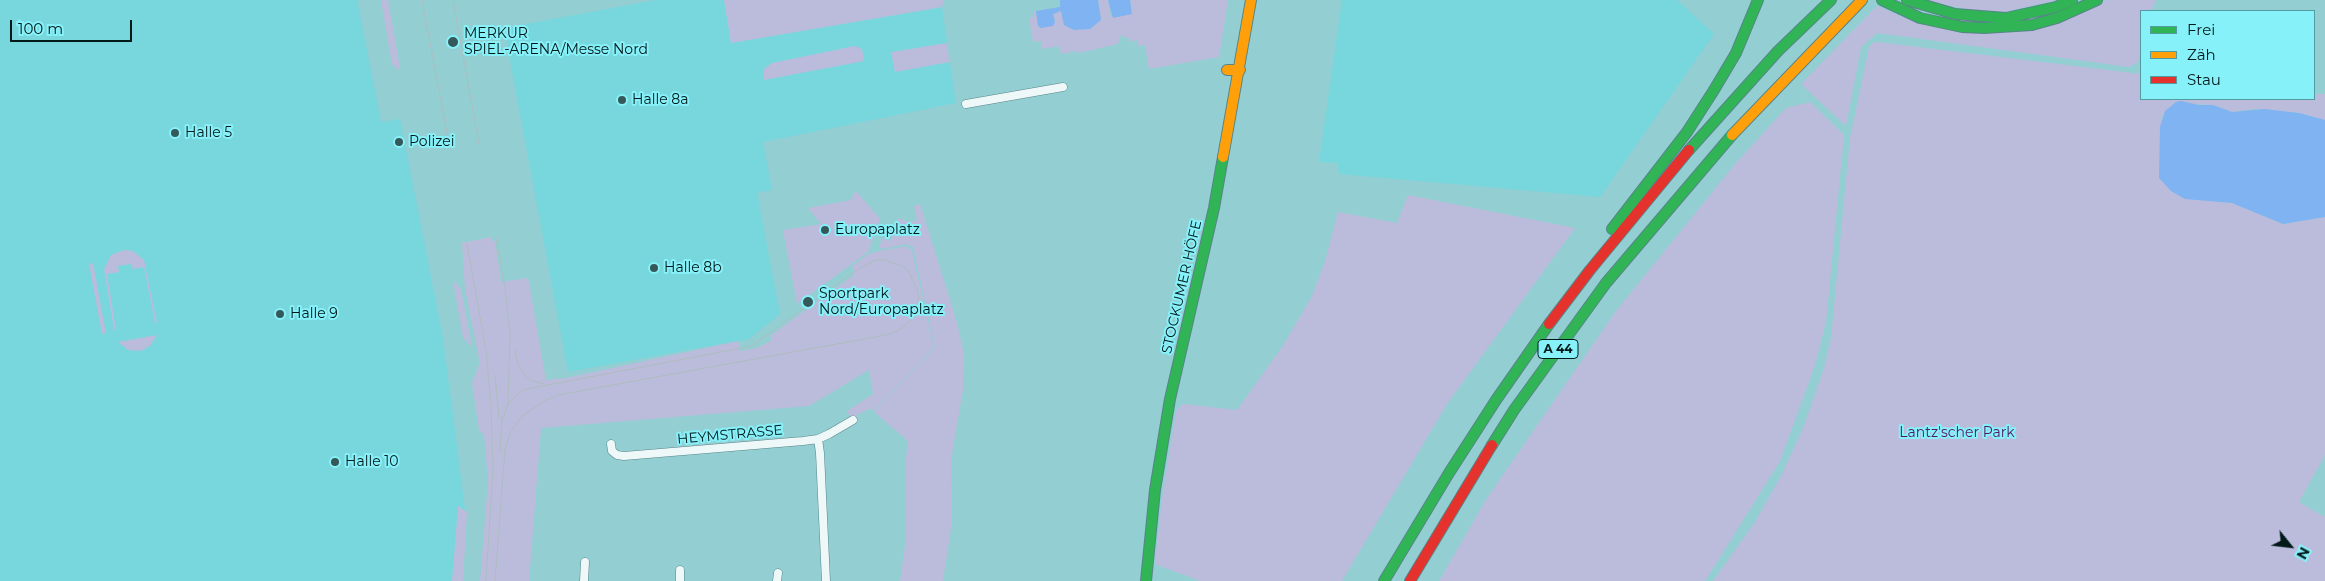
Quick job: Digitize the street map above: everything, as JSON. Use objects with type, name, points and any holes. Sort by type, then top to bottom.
[{"type":"main road","name":"STOCKUMER HÖFE","points":[[1146,581],[1155,490],[1170,399],[1214,208],[1251,0]]},
{"type":"main road","points":[[1590,270],[1611,232],[1686,132],[1714,90],[1736,53],[1758,0]]},
{"type":"main road","name":"A 44","points":[[1384,581],[1449,473],[1496,400],[1543,332],[1590,270],[1700,137],[1778,51],[1831,0]]},
{"type":"main road","name":"A 44","points":[[1410,581],[1467,484],[1514,410],[1606,284],[1732,135],[1862,0]]},
{"type":"main road","points":[[1882,0],[1920,18],[1962,27],[2007,28],[2032,25],[2057,18],[2097,0]]},
{"type":"main road","points":[[1907,0],[1955,14],[2006,18],[2048,9],[2072,0]]},
{"type":"main road","points":[[1227,70],[1240,70]]},
{"type":"street","points":[[966,104],[1063,88]]},
{"type":"street","name":"HEYMSTRASSE","points":[[611,444],[612,451],[617,455],[624,456],[818,439],[853,420]]},
{"type":"street","points":[[818,439],[826,581]]},
{"type":"street","points":[[584,581],[585,562]]},
{"type":"street","points":[[826,564],[836,565]]},
{"type":"street","points":[[680,570],[680,581]]},
{"type":"shaded area","points":[[0,0],[357,0],[381,122],[400,119],[443,338],[465,509],[460,581],[0,581]]},
{"type":"shaded area","points":[[656,0],[724,0],[732,43],[942,7],[956,103],[763,142],[772,190],[757,193],[780,314],[749,339],[568,372],[504,28]]},
{"type":"shaded area","points":[[1060,0],[1098,0],[1101,20],[1090,29],[1074,30],[1064,25],[1061,11],[1053,14],[1055,22],[1053,26],[1041,28],[1038,26],[1036,11],[1060,7]]},
{"type":"shaded area","points":[[1108,0],[1130,0],[1132,14],[1113,18]]},
{"type":"shaded area","points":[[1342,0],[1677,0],[1714,34],[1600,197],[1339,174],[1338,163],[1319,162]]},
{"type":"shaded area","points":[[2181,101],[2199,105],[2213,105],[2232,112],[2264,109],[2299,113],[2325,120],[2325,217],[2283,224],[2232,203],[2185,199],[2171,191],[2159,178],[2160,127],[2165,111],[2176,102]]},
{"type":"green space","points":[[381,0],[388,0],[399,70],[392,64]]},
{"type":"green space","points":[[724,0],[944,0],[942,7],[731,43]]},
{"type":"green space","points":[[1098,0],[1108,0],[1111,17],[1132,13],[1130,0],[1228,0],[1219,57],[1149,69],[1145,45],[1138,46],[1137,40],[1130,42],[1130,39],[1121,35],[1118,44],[1079,53],[1076,51],[1061,54],[1059,46],[1042,49],[1041,41],[1033,42],[1029,18],[1034,17],[1034,11],[1036,11],[1036,16],[1055,22],[1053,14],[1061,11],[1064,25],[1074,30],[1101,20]]},
{"type":"green space","points":[[1923,0],[2057,0],[2004,12],[1976,11]]},
{"type":"green space","points":[[2107,0],[2156,0],[2151,10],[2140,10],[2140,53],[2138,62],[2129,67],[1877,33],[1861,47],[1846,126],[1801,84],[1877,6],[1912,21],[2089,10]]},
{"type":"green space","name":"Lantz'scher Park","points":[[1877,42],[2140,74],[2140,100],[2315,100],[2315,94],[2325,94],[2325,120],[2299,113],[2255,109],[2232,112],[2213,105],[2192,104],[2162,116],[2159,173],[2194,199],[2232,203],[2283,224],[2325,217],[2325,455],[2299,502],[2325,517],[2325,581],[1713,581],[1755,522],[1782,474],[1804,426],[1824,368],[1831,338],[1850,138],[1869,48],[1872,43]]},
{"type":"green space","points":[[947,43],[950,62],[895,72],[891,52]]},
{"type":"green space","points":[[855,46],[862,49],[864,61],[764,80],[764,69],[772,63]]},
{"type":"green space","points":[[1810,102],[1844,135],[1826,322],[1815,365],[1780,461],[1705,581],[1439,581],[1487,498],[1616,311],[1735,164],[1786,108]]},
{"type":"green space","points":[[857,192],[880,219],[868,252],[797,304],[783,230],[821,224],[808,208],[851,200],[854,193]]},
{"type":"green space","points":[[1408,195],[1575,228],[1447,404],[1342,581],[1200,581],[1155,564],[1162,499],[1176,411],[1183,404],[1237,410],[1282,347],[1312,296],[1325,261],[1338,212],[1397,223]]},
{"type":"green space","points":[[920,204],[956,319],[964,354],[963,390],[951,460],[952,521],[943,581],[900,581],[906,539],[906,457],[908,441],[874,412],[935,347],[913,247],[907,244],[882,249],[879,247],[883,238],[890,241],[898,218],[909,222],[917,220],[914,206]]},
{"type":"green space","points":[[491,237],[492,241],[495,241],[501,282],[528,278],[546,380],[566,378],[738,341],[740,351],[757,348],[772,340],[770,336],[854,275],[852,266],[867,255],[907,246],[912,251],[934,347],[875,410],[869,409],[853,417],[847,411],[873,394],[869,370],[809,406],[541,428],[529,581],[480,581],[488,481],[484,435],[479,430],[472,383],[479,365],[479,359],[465,289],[462,243]]},
{"type":"green space","points":[[124,250],[133,251],[144,260],[157,323],[155,323],[144,267],[132,269],[131,264],[118,266],[119,272],[107,274],[116,330],[114,330],[104,269],[111,255]]},
{"type":"green space","points":[[93,263],[106,333],[102,334],[89,264]]},
{"type":"green space","points":[[453,281],[461,289],[472,347],[463,337]]},
{"type":"green space","points":[[157,335],[150,346],[140,351],[128,350],[118,342]]},
{"type":"green space","points":[[458,506],[467,512],[463,581],[452,581]]},
{"type":"tram line","points":[[422,0],[450,149]]},
{"type":"tram line","points":[[453,0],[479,144]]},
{"type":"tram line","points":[[496,238],[505,288],[510,333],[508,404]]},
{"type":"tram line","points":[[467,244],[486,351],[491,405],[493,470],[486,581]]},
{"type":"tram line","points":[[502,421],[508,404],[521,391],[527,389],[752,346],[854,272],[875,260],[885,260],[902,266],[909,272],[917,289],[919,298],[909,322],[899,330],[886,335],[558,395],[544,401],[522,416],[510,433],[504,454]]},
{"type":"tram line","points":[[515,349],[518,365],[526,377],[532,381],[544,384]]},
{"type":"tram line","points":[[495,376],[499,418]]},
{"type":"tram line","points":[[500,451],[502,416]]},
{"type":"tram line","points":[[495,581],[505,449]]},
{"type":"traffic: fast","points":[[1612,229],[1687,132],[1714,90],[1736,53],[1758,0]]},
{"type":"traffic: fast","points":[[1689,150],[1778,51],[1831,0]]},
{"type":"traffic: fast","points":[[1882,0],[1920,18],[1962,27],[1984,28],[2032,25],[2057,18],[2097,0]]},
{"type":"traffic: fast","points":[[1907,0],[1955,14],[2006,18],[2056,7],[2072,0]]},
{"type":"traffic: fast","points":[[1492,445],[1514,410],[1606,283],[1732,135]]},
{"type":"traffic: fast","points":[[1146,581],[1155,490],[1170,399],[1214,208],[1223,157]]},
{"type":"traffic: fast","points":[[1384,581],[1449,473],[1496,400],[1549,324]]},
{"type":"traffic: slow","points":[[1223,157],[1251,0]]},
{"type":"traffic: slow","points":[[1732,135],[1862,0]]},
{"type":"traffic: slow","points":[[1227,70],[1240,70]]},
{"type":"traffic: jam","points":[[1549,324],[1590,270],[1689,150]]},
{"type":"traffic: jam","points":[[1410,581],[1492,445]]},
{"type":"place","name":"MERKUR SPIEL-ARENA/Messe Nord","points":[[453,42]]},
{"type":"place","name":"Halle 8a","points":[[622,100]]},
{"type":"place","name":"Halle 5","points":[[175,133]]},
{"type":"place","name":"Polizei","points":[[399,142]]},
{"type":"place","name":"Europaplatz","points":[[825,230]]},
{"type":"place","name":"Halle 8b","points":[[654,268]]},
{"type":"place","name":"Sportpark Nord/Europaplatz","points":[[808,302]]},
{"type":"place","name":"Halle 9","points":[[280,314]]},
{"type":"place","name":"Halle 10","points":[[335,462]]}]
